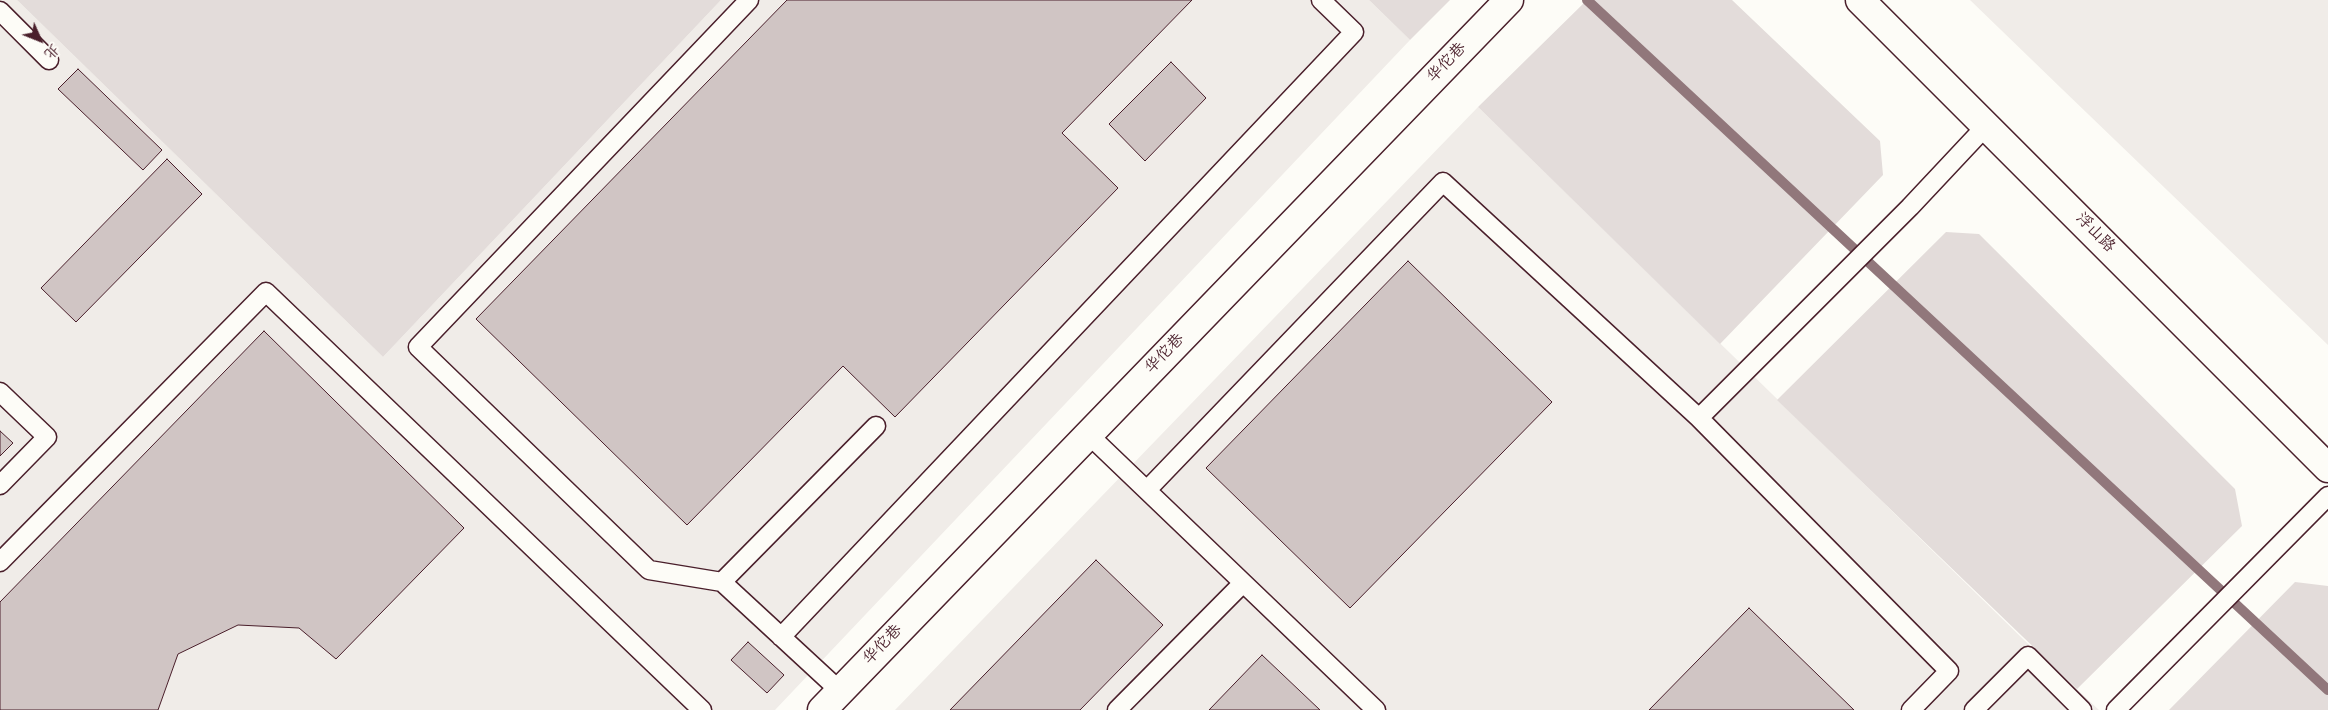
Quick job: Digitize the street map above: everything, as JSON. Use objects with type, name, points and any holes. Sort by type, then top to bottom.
[{"type":"street","name":"华佗巷","points":[[831,701],[1509,0]]},
{"type":"street","name":"浮山路","points":[[1860,0],[2328,468]]},
{"type":"lane","points":[[749,0],[418,347],[649,570],[722,582],[781,637],[831,701]]},
{"type":"lane","points":[[781,637],[1354,32],[1321,0]]},
{"type":"lane","points":[[0,11],[49,60]]},
{"type":"lane","points":[[1699,418],[1910,207],[1986,126]]},
{"type":"lane","points":[[1147,490],[1442,182],[1699,418],[1949,671],[1911,710]]},
{"type":"lane","points":[[0,562],[266,292],[702,710]]},
{"type":"lane","points":[[0,392],[47,437],[0,485]]},
{"type":"lane","points":[[722,582],[876,426]]},
{"type":"lane","points":[[1089,435],[1376,710]]},
{"type":"lane","points":[[2116,710],[2328,496]]},
{"type":"lane","points":[[1117,710],[1243,583]]},
{"type":"lane","points":[[1974,710],[2028,656],[2082,710]]},
{"type":"shaded area","points":[[0,0],[17,0],[383,357],[721,0],[1369,0],[1410,40],[775,710],[0,710]]},
{"type":"shaded area","points":[[17,0],[721,0],[383,357]]},
{"type":"shaded area","points":[[1369,0],[1450,0],[1410,40]]},
{"type":"shaded area","points":[[1587,0],[1732,0],[1880,141],[1883,175],[1720,344],[1478,107]]},
{"type":"shaded area","points":[[1970,0],[2328,0],[2328,345],[2062,89]]},
{"type":"shaded area","points":[[1478,107],[2023,639],[2099,710],[895,710]]},
{"type":"shaded area","points":[[1946,232],[1979,234],[2235,489],[2242,526],[2077,689],[1777,400]]},
{"type":"shaded area","points":[[2295,582],[2328,586],[2328,710],[2169,710]]},
{"type":"building","points":[[787,0],[1192,0],[1062,133],[1118,188],[895,417],[843,366],[687,525],[476,319]]},
{"type":"building","points":[[1171,62],[1206,98],[1145,161],[1109,124]]},
{"type":"building","points":[[78,69],[162,150],[143,170],[58,89]]},
{"type":"building","points":[[167,159],[202,194],[76,322],[41,288]]},
{"type":"building","points":[[1408,261],[1552,402],[1350,608],[1206,468]]},
{"type":"building","points":[[264,331],[464,528],[336,659],[299,628],[238,625],[178,654],[158,710],[0,710],[0,602]]},
{"type":"building","points":[[0,431],[13,443],[0,456]]},
{"type":"building","points":[[1096,560],[1163,625],[1080,710],[950,710]]},
{"type":"building","points":[[1749,608],[1854,710],[1649,710]]},
{"type":"building","points":[[748,642],[784,675],[767,693],[731,660]]},
{"type":"building","points":[[1262,655],[1320,710],[1209,710]]},
{"type":"waterway","points":[[1587,0],[2328,690]]}]
